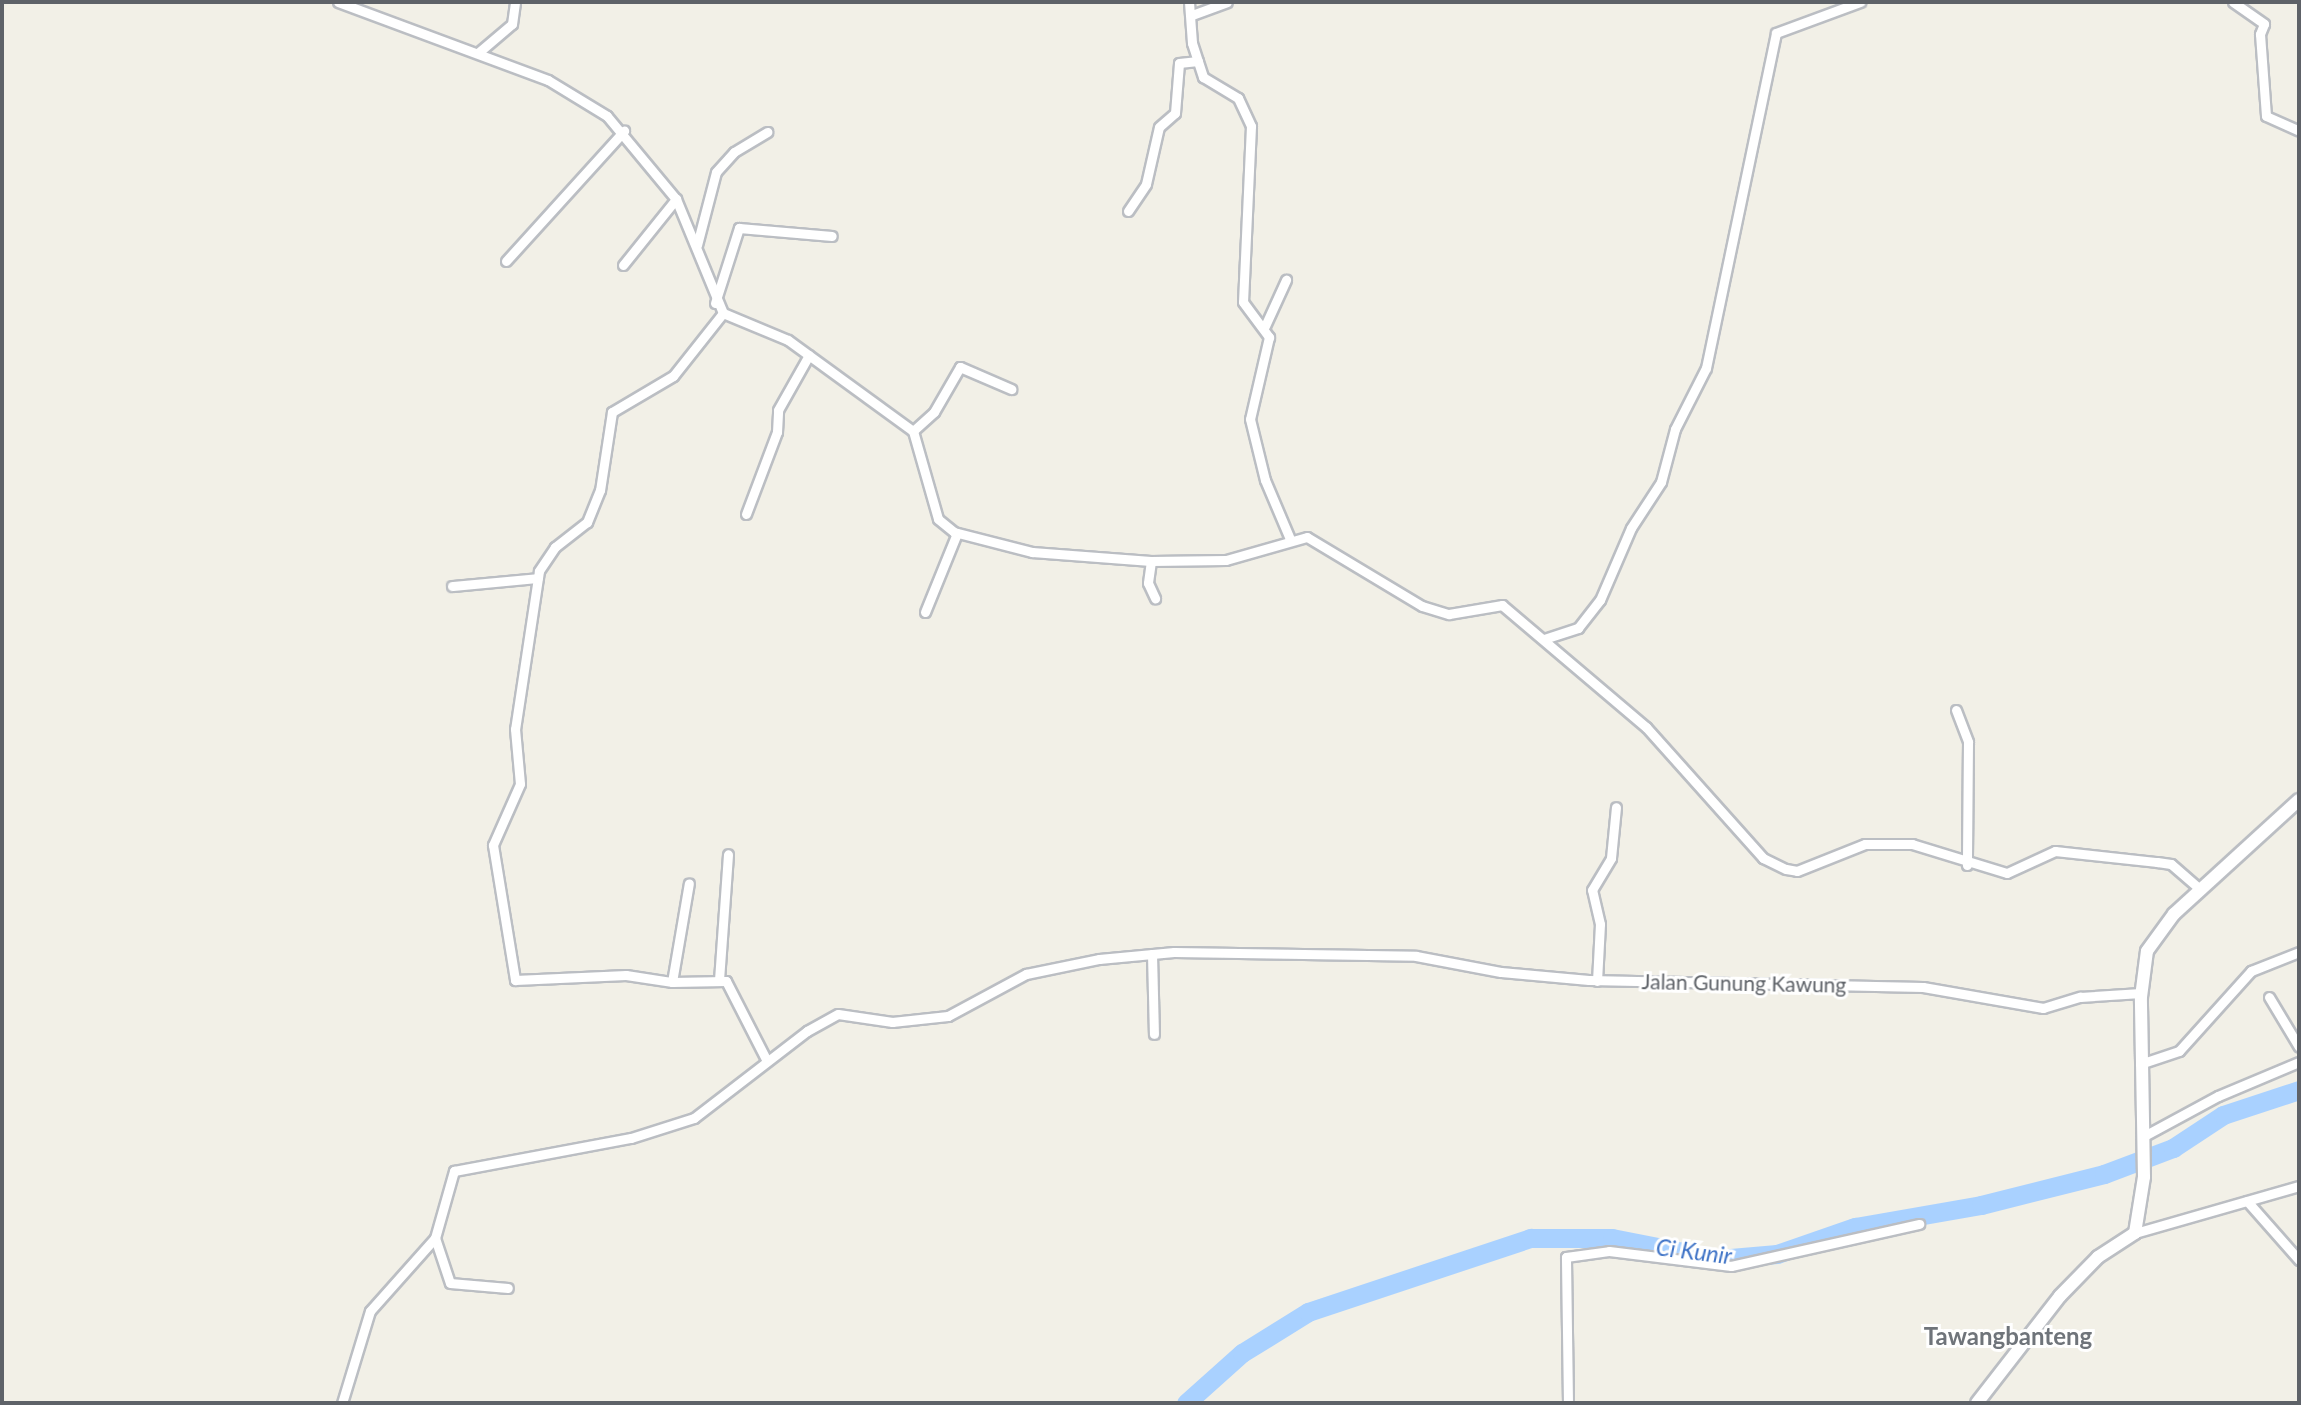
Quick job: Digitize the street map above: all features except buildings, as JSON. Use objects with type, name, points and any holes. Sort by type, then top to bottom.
[{"type":"street","points":[[338,2],[479,52],[578,95],[624,131],[676,199],[715,303],[723,313],[773,332],[913,431],[938,519],[957,533],[1032,552],[1151,561],[1226,560],[1290,539],[1307,537],[1325,545],[1394,593],[1435,610],[1449,614],[1502,605],[1544,639],[1690,772],[1763,858],[1797,871],[1874,842],[1925,847],[1967,865],[2007,873],[2055,851],[2171,864],[2200,889]]},
{"type":"street","points":[[479,52],[512,24],[515,2]]},
{"type":"street","points":[[1189,2],[1203,77],[1238,98],[1251,126],[1243,302],[1246,311],[1265,326]]},
{"type":"street","points":[[1192,15],[1227,2]]},
{"type":"street","points":[[1544,639],[1578,628],[1600,600],[1631,528],[1661,482],[1675,429],[1706,368],[1776,33],[1860,2]]},
{"type":"street","points":[[2233,2],[2264,24],[2260,34],[2266,116],[2299,131]]},
{"type":"street","points":[[1128,211],[1146,184],[1159,127],[1175,113],[1179,63],[1198,61]]},
{"type":"street","points":[[506,261],[624,131]]},
{"type":"street","points":[[696,247],[716,172],[734,152],[767,132]]},
{"type":"street","points":[[623,265],[676,199]]},
{"type":"street","points":[[715,303],[738,229],[832,236]]},
{"type":"street","points":[[1286,280],[1265,326],[1268,341],[1250,419],[1265,480],[1290,539]]},
{"type":"street","points":[[723,313],[673,376],[612,412],[600,490],[587,522],[555,547],[538,578],[515,729],[520,783],[493,845],[512,977],[521,982],[626,975],[672,982],[719,980],[733,986],[767,1061]]},
{"type":"street","points":[[746,514],[777,432],[778,410],[809,355]]},
{"type":"street","points":[[913,431],[934,412],[960,368],[1011,388]]},
{"type":"street","points":[[925,612],[957,533]]},
{"type":"street","points":[[1151,561],[1148,583],[1155,598]]},
{"type":"street","points":[[452,586],[538,578]]},
{"type":"street","points":[[1956,710],[1968,742],[1967,865]]},
{"type":"street","points":[[2136,1233],[2144,1177],[2145,1141],[2140,1064],[2141,993],[2147,951],[2174,914],[2299,800]]},
{"type":"street","points":[[1597,981],[1600,924],[1592,890],[1611,858],[1616,807]]},
{"type":"street","points":[[719,980],[728,853]]},
{"type":"street","points":[[672,982],[689,883]]},
{"type":"street","points":[[2140,1064],[2179,1051],[2251,971],[2299,952]]},
{"type":"street","points":[[1152,954],[1154,1034]]},
{"type":"street","name":"Jalan Gunung Kawung","points":[[435,1238],[454,1171],[663,1131],[694,1118],[767,1061],[838,1014],[892,1022],[948,1016],[1026,974],[1152,954],[1416,956],[1501,972],[1597,981],[1923,987],[2043,1008],[2080,997],[2141,993]]},
{"type":"street","points":[[2269,997],[2299,1047]]},
{"type":"street","points":[[2145,1141],[2218,1096],[2299,1062]]},
{"type":"street","points":[[1977,1403],[2060,1296],[2098,1257],[2136,1233],[2299,1186]]},
{"type":"street","points":[[2247,1201],[2299,1260]]},
{"type":"street","points":[[1568,1403],[1566,1257],[1609,1251],[1746,1265],[1919,1224]]},
{"type":"street","points":[[342,1403],[370,1311],[435,1238],[450,1283],[509,1288]]},
{"type":"waterway","name":"Ci Kunir","points":[[1186,1403],[1242,1353],[1308,1312],[1531,1238],[1612,1238],[1719,1259],[1777,1254],[1855,1227],[1981,1205],[2104,1174],[2173,1148],[2223,1115],[2299,1090]]},
{"type":"district","name":"Tawangbanteng","points":[[2008,1336]]}]
